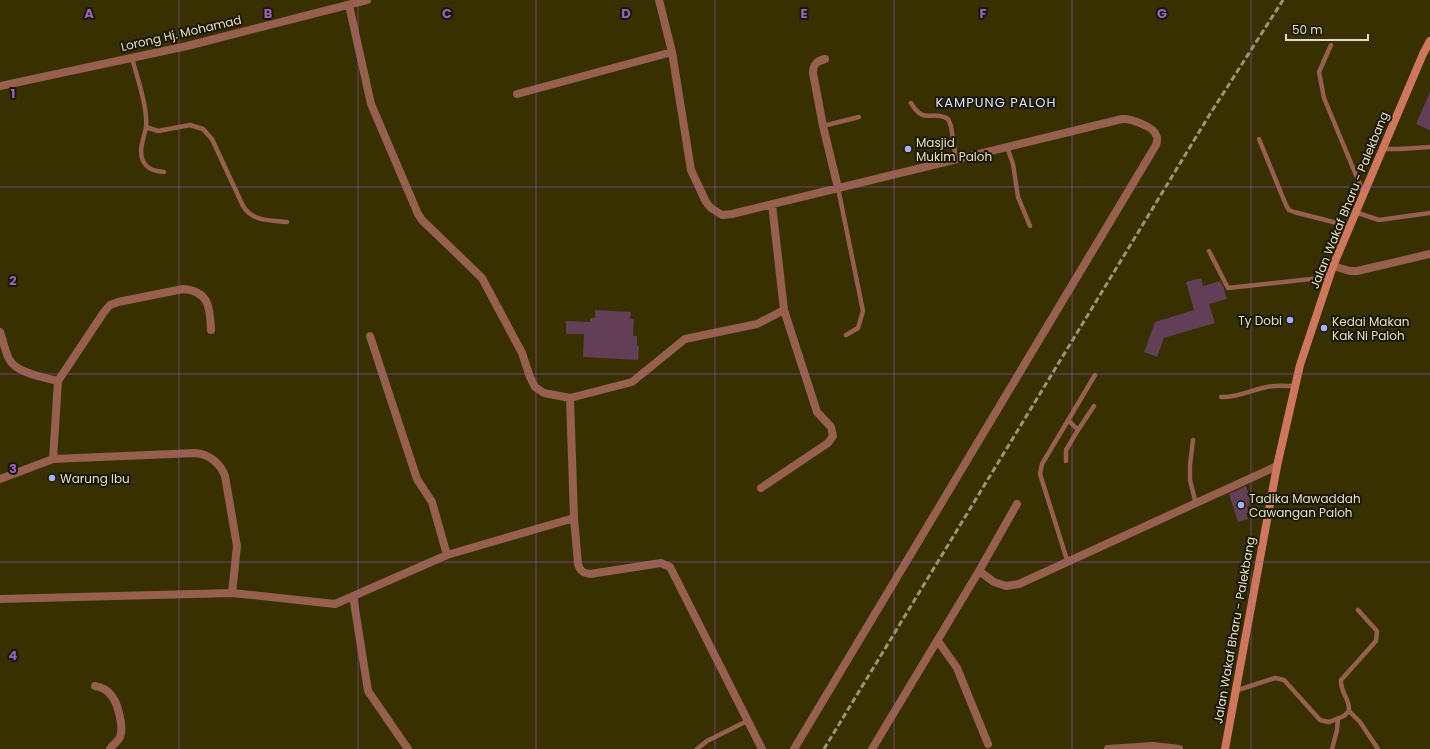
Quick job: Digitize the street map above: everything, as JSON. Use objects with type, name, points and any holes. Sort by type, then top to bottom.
[{"type":"main road","name":"Jalan Wakaf Bharu - Palekbang","points":[[1224,749],[1277,466],[1300,365],[1329,277],[1349,226],[1382,149],[1426,54],[1430,41]]},
{"type":"street","name":"Lorong Hj. Mohamad","points":[[0,86],[187,46],[367,0]]},
{"type":"street","points":[[659,0],[672,52],[692,170],[708,205],[717,213],[725,215],[1124,118],[1150,128],[1154,131],[1157,140],[794,749]]},
{"type":"street","points":[[349,5],[370,104],[418,214],[482,278],[523,354],[530,377],[535,387],[544,393],[570,398],[632,382],[685,339],[757,324],[784,310]]},
{"type":"street","points":[[517,94],[672,52]]},
{"type":"street","points":[[825,59],[818,61],[813,68],[823,126],[838,188]]},
{"type":"street","points":[[761,488],[828,443],[833,436],[831,427],[817,412],[784,310],[772,204]]},
{"type":"street","points":[[1333,266],[1350,271],[1357,271],[1430,254]]},
{"type":"street","points":[[53,459],[58,381],[110,305],[118,302],[183,289],[190,290],[197,292],[207,302],[210,309],[212,330]]},
{"type":"street","points":[[0,332],[9,358],[14,366],[22,370],[58,381]]},
{"type":"street","points":[[370,336],[417,479],[432,502],[447,555]]},
{"type":"street","points":[[570,398],[574,518],[579,568],[586,574],[590,574],[662,563],[670,567],[762,749]]},
{"type":"street","points":[[0,479],[53,459],[195,453],[204,454],[211,458],[222,469],[225,476],[237,541],[232,593]]},
{"type":"street","points":[[979,571],[994,582],[1006,586],[1019,584],[1068,563],[1277,466]]},
{"type":"street","points":[[872,749],[979,571],[1017,504]]},
{"type":"street","points":[[0,599],[232,593],[335,604],[447,555],[574,518]]},
{"type":"street","points":[[353,596],[368,690],[408,749]]},
{"type":"street","points":[[938,640],[957,668],[988,744]]},
{"type":"street","points":[[95,686],[106,689],[111,694],[115,700],[122,724],[120,737],[110,749]]},
{"type":"street","points":[[1108,749],[1153,746],[1180,749]]},
{"type":"lane","points":[[1331,46],[1319,72],[1324,98],[1363,192]]},
{"type":"lane","points":[[132,58],[146,112],[146,127],[141,150],[143,160],[149,168],[164,172]]},
{"type":"lane","points":[[911,103],[917,113],[922,116],[940,116],[948,119],[951,126],[956,159]]},
{"type":"lane","points":[[823,126],[859,118]]},
{"type":"lane","points":[[146,127],[158,131],[190,125],[203,129],[212,139],[243,206],[249,214],[258,219],[287,222]]},
{"type":"lane","points":[[1259,139],[1289,210],[1349,226]]},
{"type":"lane","points":[[1006,147],[1013,162],[1018,197],[1030,226]]},
{"type":"lane","points":[[1382,149],[1430,147]]},
{"type":"lane","points":[[838,188],[863,311],[858,328],[846,335]]},
{"type":"lane","points":[[1355,212],[1379,220],[1430,213]]},
{"type":"lane","points":[[1209,251],[1228,288],[1329,277]]},
{"type":"lane","points":[[1068,563],[1040,471],[1042,464],[1095,375]]},
{"type":"lane","points":[[1221,398],[1234,397],[1245,392],[1269,386],[1295,386]]},
{"type":"lane","points":[[1066,461],[1066,450],[1094,406]]},
{"type":"lane","points":[[1068,420],[1078,430]]},
{"type":"lane","points":[[1193,440],[1190,480],[1196,504]]},
{"type":"lane","points":[[1235,691],[1275,678],[1284,680],[1320,720],[1330,722],[1344,716],[1349,711],[1350,703],[1341,686],[1341,680],[1376,641],[1377,636],[1377,631],[1358,610]]},
{"type":"lane","points":[[1349,711],[1360,722],[1378,749]]},
{"type":"lane","points":[[1332,749],[1338,730],[1338,718]]},
{"type":"lane","points":[[697,749],[707,741],[747,721]]},
{"type":"building","points":[[1430,92],[1430,130],[1416,124]]},
{"type":"building","points":[[1201,278],[1203,286],[1220,281],[1223,286],[1227,299],[1209,304],[1215,323],[1164,338],[1157,357],[1144,352],[1155,322],[1194,310],[1186,282]]},
{"type":"building","points":[[595,310],[631,312],[630,319],[634,319],[633,336],[637,336],[637,346],[639,346],[638,360],[583,357],[584,334],[566,334],[566,321],[590,322],[590,318],[595,318]]},
{"type":"building","name":"Tadika Mawaddah Cawangan Paloh","points":[[1246,486],[1252,504],[1247,506],[1249,512],[1246,514],[1248,519],[1238,522],[1229,494]]},
{"type":"railway","points":[[824,749],[1210,114],[1283,0]]},
{"type":"place","name":"Masjid Mukim Paloh","points":[[908,149]]},
{"type":"place","name":"Ty Dobi","points":[[1290,320]]},
{"type":"place","name":"Kedai Makan Kak Ni Paloh","points":[[1324,328]]},
{"type":"place","name":"Warung Ibu","points":[[52,478]]},
{"type":"place","name":"Tadika Mawaddah Cawangan Paloh","points":[[1241,505]]},
{"type":"district","name":"KAMPUNG PALOH","points":[[996,102]]}]
